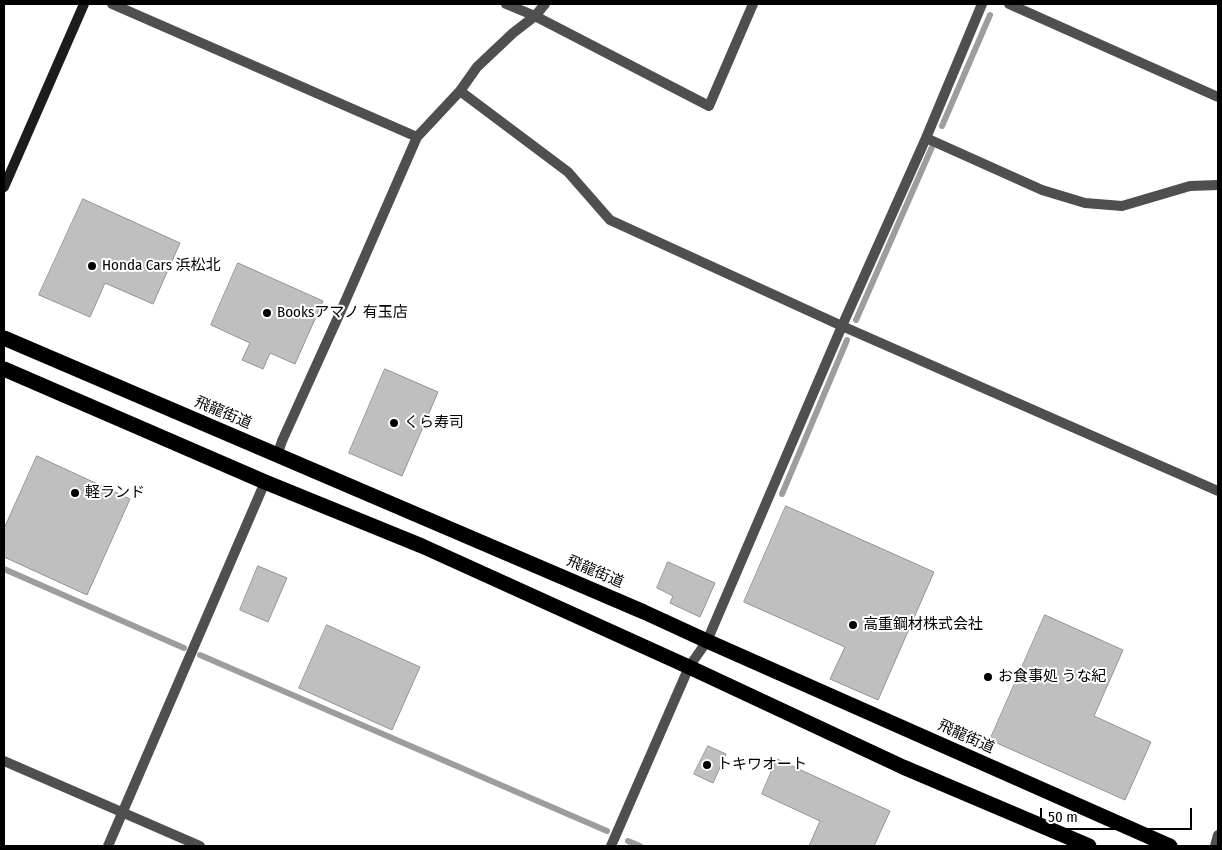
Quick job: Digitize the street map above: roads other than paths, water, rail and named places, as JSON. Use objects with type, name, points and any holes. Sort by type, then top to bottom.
[{"type":"highway","name":"飛龍街道","points":[[4,338],[644,612],[1170,846]]},
{"type":"highway","points":[[4,369],[265,482],[422,546],[689,667],[903,767],[1078,844]]},
{"type":"street","points":[[4,187],[84,4]]},
{"type":"street","points":[[112,4],[417,137]]},
{"type":"street","points":[[506,4],[535,16],[709,106],[753,4]]},
{"type":"street","points":[[277,456],[417,137],[460,91],[478,67],[513,33],[535,16],[545,4]]},
{"type":"street","points":[[611,846],[689,667],[707,641],[842,326],[926,138],[982,4]]},
{"type":"street","points":[[1009,4],[1218,96]]},
{"type":"street","points":[[460,91],[568,172],[610,220],[842,326],[1218,492]]},
{"type":"street","points":[[926,138],[1042,190],[1085,203],[1122,206],[1190,186],[1218,185]]},
{"type":"street","points":[[108,846],[265,482]]},
{"type":"street","points":[[4,760],[200,846]]},
{"type":"street","points":[[1215,846],[1218,834]]},
{"type":"waterway","points":[[942,126],[990,15]]},
{"type":"waterway","points":[[856,320],[932,147]]},
{"type":"waterway","points":[[782,494],[847,340]]},
{"type":"waterway","points":[[4,569],[184,648]]},
{"type":"waterway","points":[[200,655],[607,831]]},
{"type":"waterway","points":[[628,841],[640,846]]},
{"type":"place","name":"Honda Cars 浜松北","points":[[92,266]]},
{"type":"place","name":"Booksアマノ 有玉店","points":[[267,313]]},
{"type":"place","name":"くら寿司","points":[[394,423]]},
{"type":"place","name":"軽ランド","points":[[75,493]]},
{"type":"place","name":"高重鋼材株式会社","points":[[853,625]]},
{"type":"place","name":"お食事処 うな紀","points":[[988,677]]},
{"type":"place","name":"トキワオート","points":[[707,765]]}]
